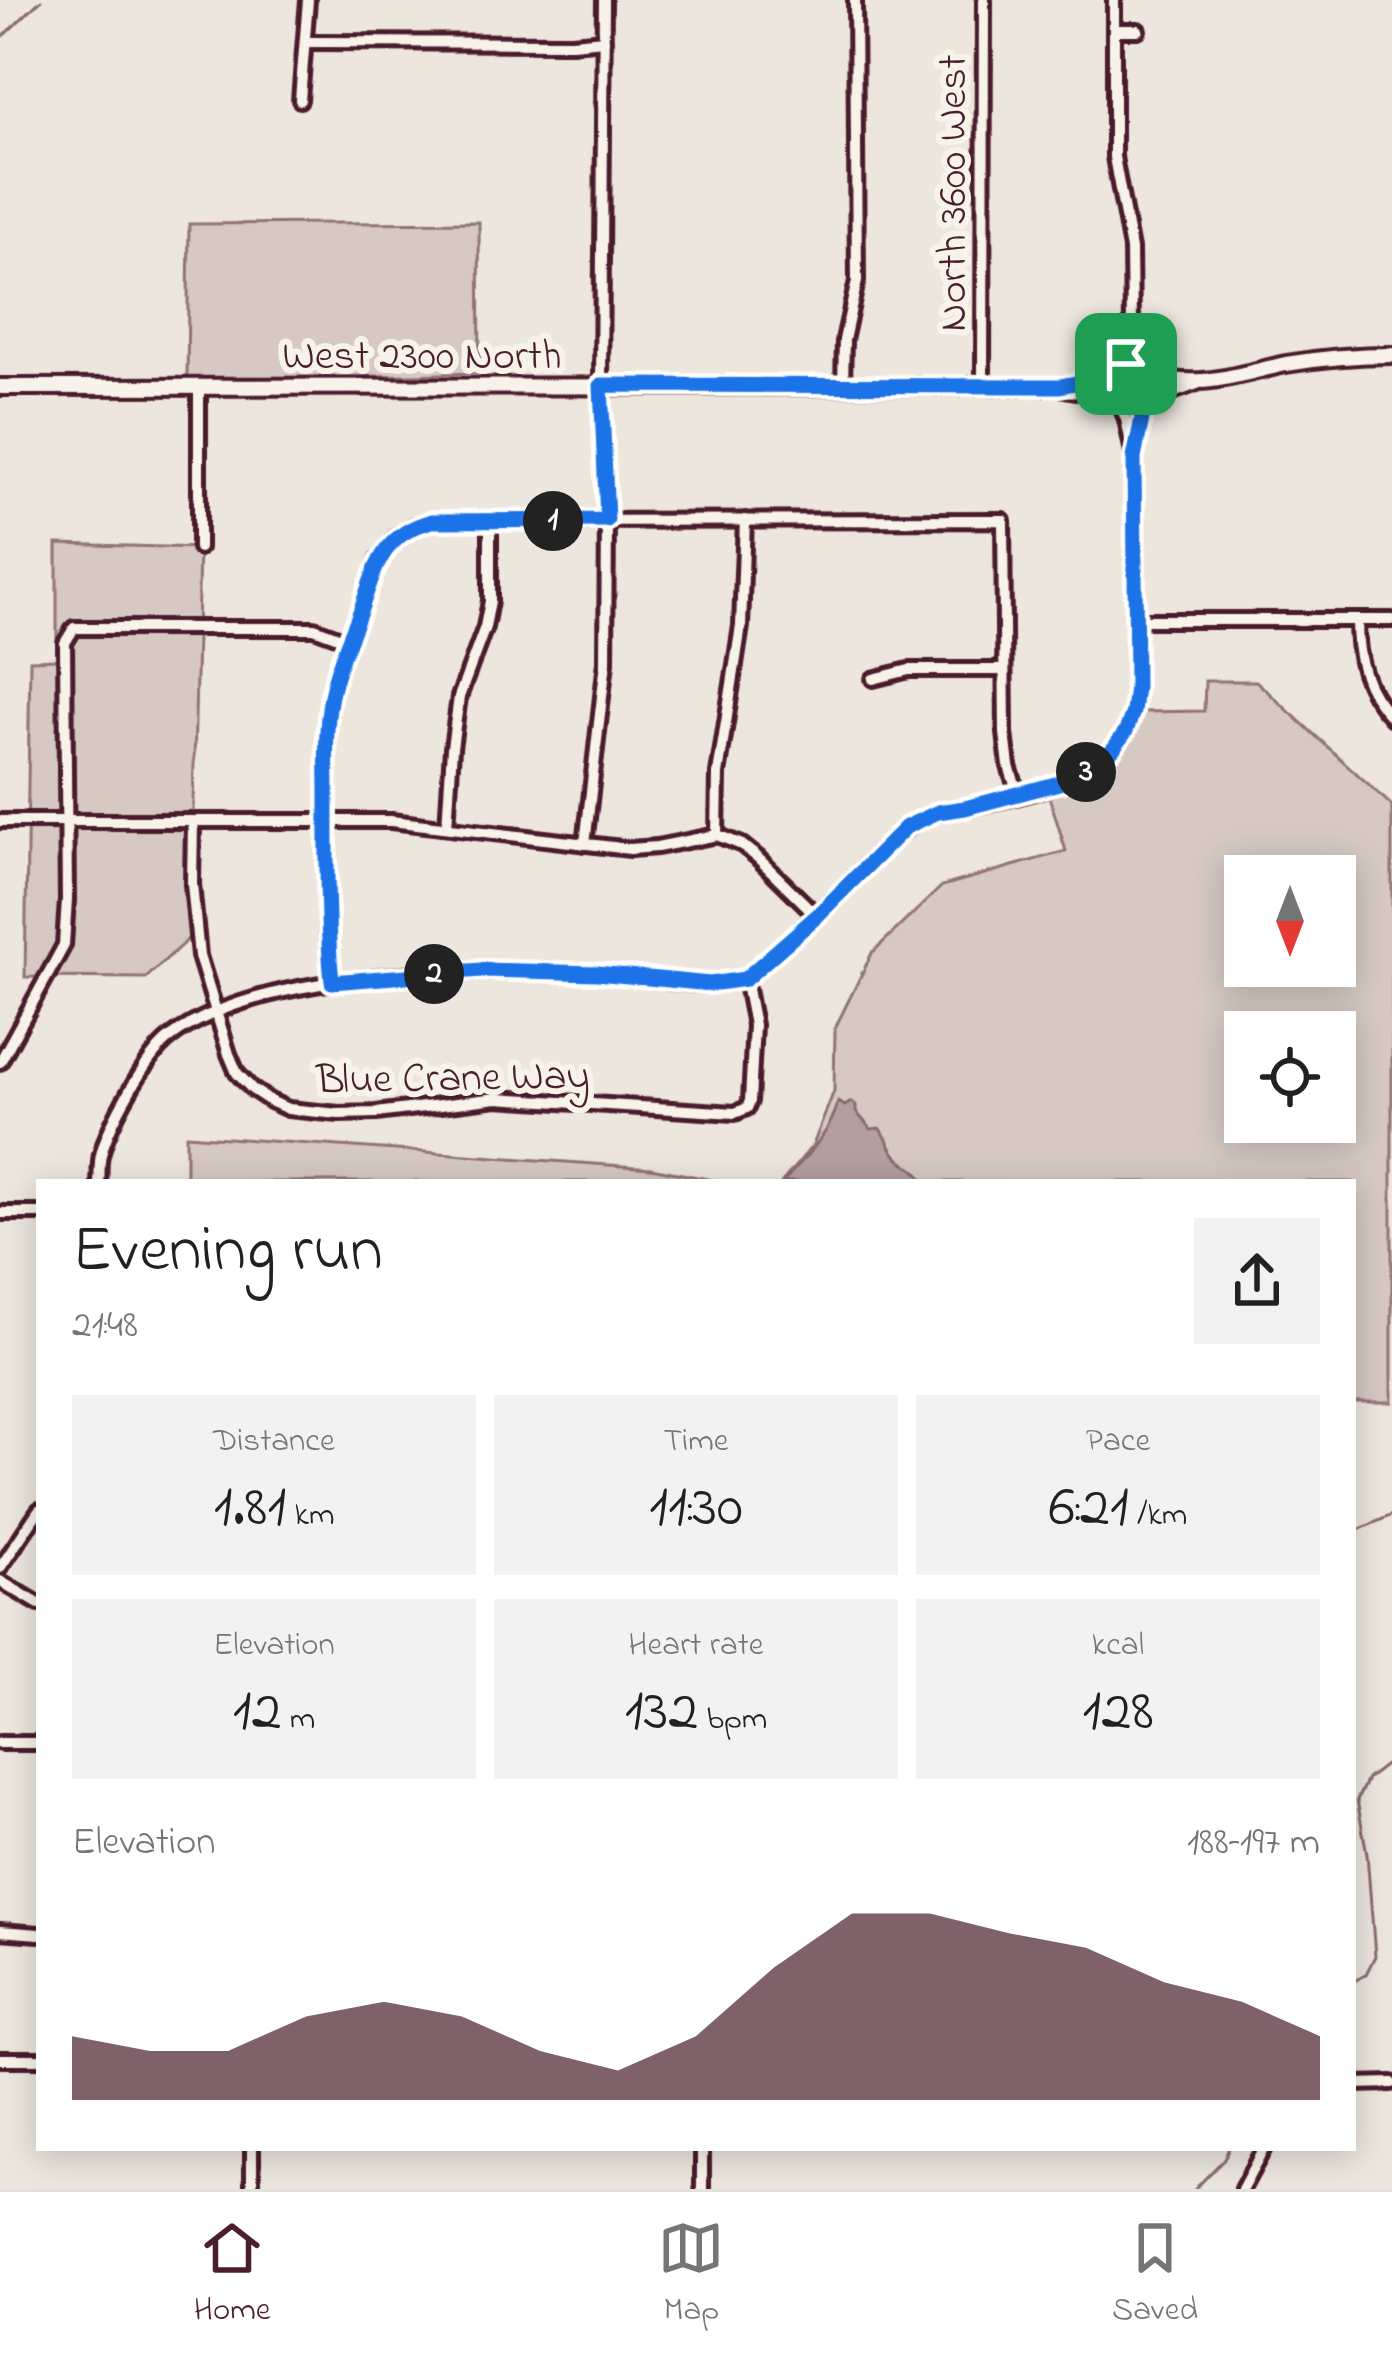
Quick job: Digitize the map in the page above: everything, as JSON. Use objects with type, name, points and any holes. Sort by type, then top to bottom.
[{"type":"street","points":[[300,100],[308,0]]},
{"type":"street","points":[[585,844],[606,662],[608,569],[601,385],[604,0]]},
{"type":"street","points":[[843,385],[844,340],[857,280],[855,0]]},
{"type":"street","name":"North 3600 West","points":[[983,0],[983,385]]},
{"type":"street","points":[[1114,0],[1114,157],[1131,249],[1132,326],[1110,383],[1126,419],[1134,458]]},
{"type":"street","points":[[1114,30],[1138,30]]},
{"type":"street","points":[[307,42],[604,40]]},
{"type":"street","points":[[99,1179],[101,1154],[114,1120],[149,1061],[168,1039],[217,1010],[332,982],[481,970],[597,973],[710,984],[745,979],[817,916],[906,827],[938,812],[1018,794],[1097,766],[1126,731],[1136,687],[1134,458],[1156,387],[1132,326]]},
{"type":"street","points":[[1060,386],[1131,408],[1197,382],[1320,358],[1392,355]]},
{"type":"street","points":[[1060,386],[1132,362],[1171,380],[1197,382]]},
{"type":"street","name":"West 2300 North","points":[[0,387],[1060,386]]},
{"type":"street","points":[[199,387],[199,548]]},
{"type":"street","points":[[716,835],[718,774],[742,626],[746,520]]},
{"type":"street","points":[[332,982],[327,930],[327,727],[333,686],[379,558],[395,538],[432,521],[1003,520],[1004,734],[1018,794]]},
{"type":"street","points":[[447,827],[458,697],[490,601],[490,521]]},
{"type":"street","points":[[1137,620],[1392,620]]},
{"type":"street","points":[[1357,620],[1357,652],[1364,676],[1392,718]]},
{"type":"street","points":[[0,1063],[64,945],[65,643],[74,628],[314,628],[349,641]]},
{"type":"street","points":[[873,679],[909,670],[1004,670]]},
{"type":"street","points":[[0,820],[392,821],[630,849],[716,835],[757,857],[817,916]]},
{"type":"street","name":"Blue Crane Way","points":[[193,822],[192,884],[200,956],[229,1054],[237,1073],[252,1089],[288,1109],[376,1113],[497,1098],[729,1113],[747,1108],[754,1025],[745,979]]},
{"type":"street","points":[[0,1213],[36,1213]]},
{"type":"street","points":[[0,1568],[36,1514]]},
{"type":"street","points":[[0,1581],[36,1602]]},
{"type":"street","points":[[0,1743],[36,1743]]},
{"type":"street","points":[[0,1931],[36,1934]]},
{"type":"street","points":[[0,2059],[36,2059]]},
{"type":"street","points":[[1356,2084],[1392,2083]]},
{"type":"street","points":[[252,2151],[252,2189]]},
{"type":"street","points":[[702,2151],[702,2189]]},
{"type":"street","points":[[1242,2189],[1262,2151]]},
{"type":"shaded area","points":[[479,222],[480,373],[187,381],[189,224]]},
{"type":"shaded area","points":[[57,544],[199,548],[190,937],[146,978],[25,977],[30,660],[57,659]]},
{"type":"shaded area","points":[[1205,681],[1256,681],[1392,806],[1392,1402],[1356,1402],[1356,1179],[785,1179],[813,1145],[834,1091],[835,1028],[872,953],[942,886],[1066,851],[1049,796],[1108,768],[1136,730],[1143,712],[1204,711]]},
{"type":"shaded area","points":[[838,1102],[856,1105],[856,1112],[871,1129],[879,1128],[895,1154],[922,1179],[786,1179],[823,1135]]},
{"type":"shaded area","points":[[186,1135],[651,1168],[708,1179],[186,1179]]},
{"type":"waterway","points":[[0,39],[41,0]]},
{"type":"waterway","points":[[1356,1531],[1392,1515]]},
{"type":"waterway","points":[[1356,1981],[1366,1974],[1375,1956],[1367,1854],[1357,1800],[1367,1779],[1392,1760]]},
{"type":"waterway","points":[[1195,2189],[1228,2151]]},
{"type":"route","points":[[1126,364],[1145,365],[1156,381],[1145,404],[1134,458],[1136,687],[1126,731],[1097,766],[1063,782],[938,812],[906,827],[817,916],[745,979],[710,984],[597,973],[481,970],[332,982],[327,930],[327,727],[333,686],[379,558],[395,538],[432,521],[607,520],[601,385],[1060,386],[1112,376],[1126,364]]}]
